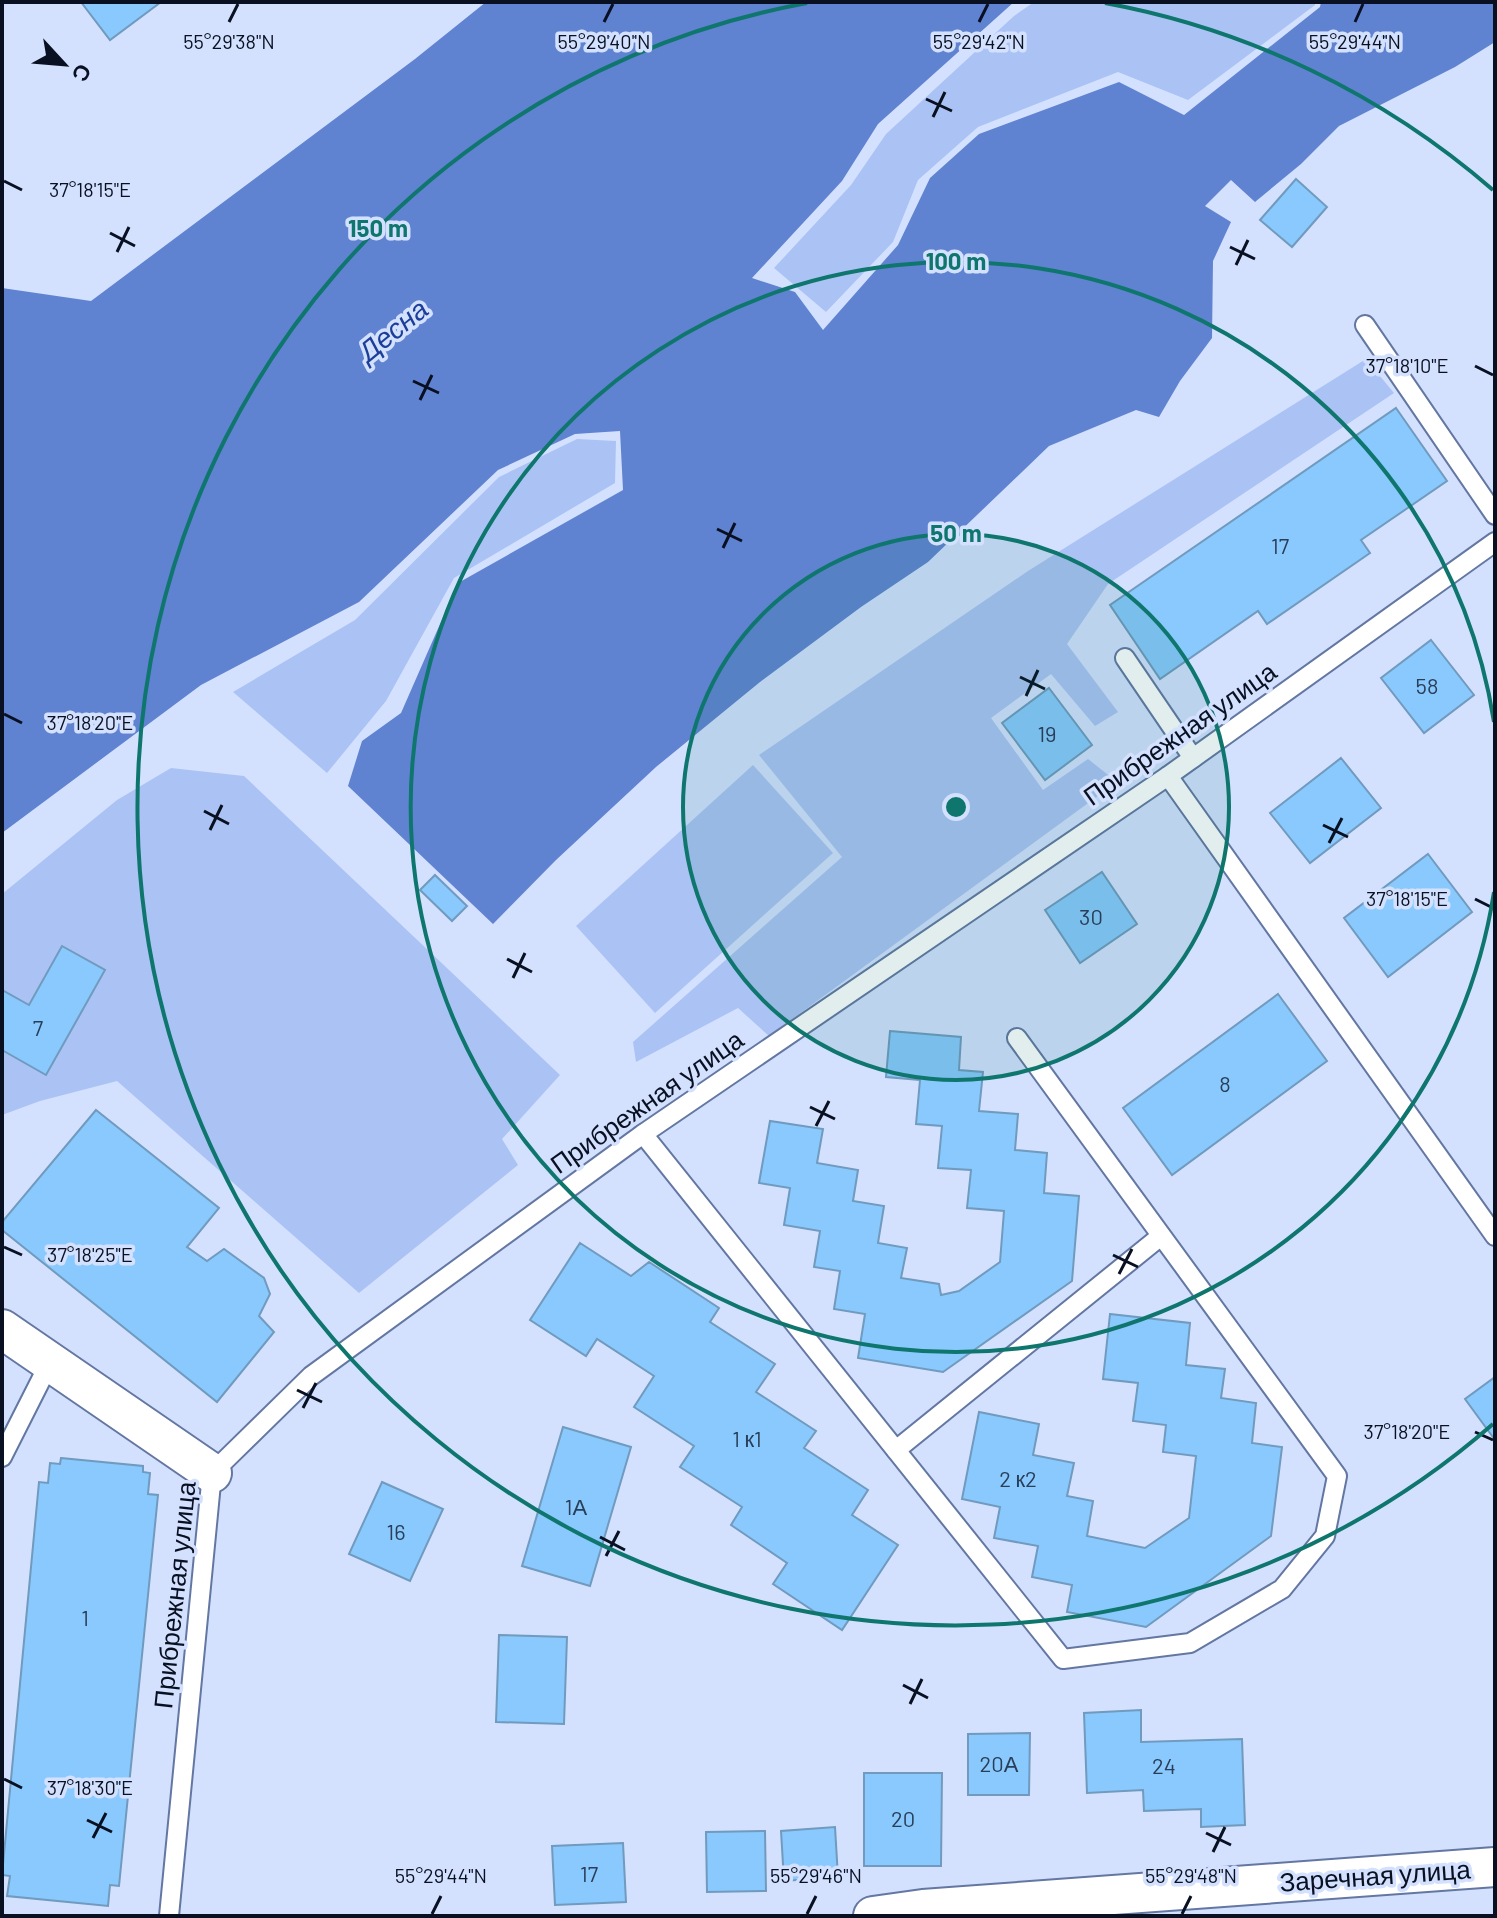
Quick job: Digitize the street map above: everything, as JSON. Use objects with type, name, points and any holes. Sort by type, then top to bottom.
[{"type":"street","points":[[2,1329],[212,1473]]},
{"type":"street","name":"Заречная улица","points":[[873,1916],[923,1909],[1495,1867]]},
{"type":"lane","points":[[1365,325],[1495,515]]},
{"type":"lane","name":"Прибрежная улица","points":[[169,1916],[212,1473],[311,1376],[643,1134],[1168,776],[1495,542]]},
{"type":"lane","points":[[1125,658],[1193,758]]},
{"type":"lane","points":[[1168,776],[1495,1236]]},
{"type":"lane","points":[[643,1134],[1063,1659],[1190,1643],[1282,1589],[1325,1536],[1337,1476],[1017,1038]]},
{"type":"lane","points":[[896,1450],[1161,1236]]},
{"type":"lane","points":[[2,1457],[50,1362]]},
{"type":"shaded area","points":[[1034,2],[1315,2],[1315,5],[1188,100],[1118,72],[978,127],[918,180],[893,242],[826,312],[774,268],[851,185],[886,134],[1014,16]]},
{"type":"shaded area","points":[[1366,359],[1394,393],[1108,584],[1067,644],[1118,712],[1095,726],[1051,674],[991,718],[1043,790],[1088,759],[1117,782],[769,1036],[738,1008],[636,1062],[633,1042],[842,857],[759,755],[1028,571]]},
{"type":"shaded area","points":[[577,439],[616,441],[615,483],[454,578],[386,701],[327,773],[233,692],[355,620],[499,477]]},
{"type":"shaded area","points":[[753,765],[833,853],[655,1013],[576,926]]},
{"type":"shaded area","points":[[171,768],[244,776],[560,1075],[502,1139],[518,1165],[359,1293],[117,1081],[40,1101],[2,1115],[2,894],[117,800]]},
{"type":"water","name":"Десна","points":[[486,2],[1014,2],[878,124],[842,181],[752,278],[795,292],[823,330],[898,245],[930,178],[979,134],[1119,82],[1184,115],[1320,7],[1321,2],[1495,2],[1495,42],[1455,67],[1339,126],[1301,164],[1255,202],[1231,180],[1205,206],[1231,222],[1213,261],[1212,338],[1180,381],[1159,417],[1136,410],[1049,446],[928,562],[760,682],[656,767],[493,924],[348,786],[362,741],[401,713],[458,583],[623,490],[620,431],[575,434],[498,470],[359,602],[201,685],[2,833],[2,288],[91,301],[415,59]]},
{"type":"building","points":[[81,2],[161,2],[110,40]]},
{"type":"building","points":[[1296,179],[1327,207],[1292,247],[1260,220]]},
{"type":"building","points":[[1396,408],[1447,481],[1361,540],[1370,553],[1267,624],[1258,611],[1160,679],[1110,605]]},
{"type":"building","points":[[1431,640],[1474,695],[1424,733],[1381,678]]},
{"type":"building","points":[[1049,688],[1092,745],[1045,780],[1002,723]]},
{"type":"building","points":[[1341,758],[1381,808],[1310,863],[1270,813]]},
{"type":"building","points":[[1428,854],[1472,912],[1388,977],[1344,918]]},
{"type":"building","points":[[1102,872],[1137,924],[1080,963],[1045,910]]},
{"type":"building","points":[[435,875],[467,906],[452,921],[420,890]]},
{"type":"building","points":[[62,946],[105,970],[46,1075],[2,1050],[2,990],[29,1005]]},
{"type":"building","points":[[1278,994],[1327,1061],[1172,1175],[1123,1108]]},
{"type":"building","points":[[890,1031],[961,1037],[959,1070],[983,1072],[979,1111],[1018,1114],[1015,1150],[1047,1153],[1044,1193],[1079,1196],[1072,1281],[943,1372],[858,1358],[865,1314],[834,1309],[840,1271],[814,1267],[820,1231],[784,1225],[790,1188],[759,1183],[770,1121],[823,1129],[817,1163],[858,1170],[853,1201],[884,1206],[878,1243],[907,1248],[901,1278],[939,1284],[941,1295],[959,1291],[1000,1262],[1004,1211],[967,1208],[971,1170],[938,1168],[942,1126],[916,1124],[920,1080],[886,1077]]},
{"type":"building","points":[[96,1110],[219,1208],[187,1247],[207,1261],[224,1249],[264,1278],[270,1294],[259,1316],[274,1332],[217,1402],[2,1230],[2,1222]]},
{"type":"building","points":[[580,1243],[631,1276],[649,1262],[719,1308],[710,1322],[775,1364],[756,1392],[816,1431],[804,1448],[868,1490],[852,1515],[898,1545],[842,1630],[773,1584],[787,1563],[731,1525],[742,1507],[680,1467],[694,1446],[634,1407],[654,1376],[597,1339],[586,1356],[530,1320]]},
{"type":"building","points":[[1110,1314],[1190,1323],[1186,1365],[1225,1369],[1221,1398],[1256,1403],[1252,1443],[1282,1447],[1271,1536],[1146,1627],[1067,1612],[1072,1585],[1032,1577],[1038,1546],[994,1538],[1000,1507],[962,1499],[979,1412],[1039,1424],[1033,1455],[1074,1463],[1067,1496],[1093,1501],[1087,1536],[1145,1548],[1189,1518],[1196,1456],[1163,1452],[1166,1425],[1133,1421],[1138,1383],[1103,1379]]},
{"type":"building","points":[[1495,1377],[1495,1440],[1465,1399]]},
{"type":"building","points":[[563,1427],[631,1447],[590,1586],[522,1566]]},
{"type":"building","points":[[61,1458],[143,1466],[143,1472],[150,1473],[148,1494],[158,1495],[119,1886],[110,1885],[108,1906],[7,1896],[10,1876],[2,1875],[39,1482],[48,1483],[50,1463],[60,1464]]},
{"type":"building","points":[[382,1482],[443,1509],[410,1581],[349,1554]]},
{"type":"building","points":[[499,1635],[567,1637],[564,1724],[496,1722]]},
{"type":"building","points":[[1141,1710],[1141,1742],[1242,1739],[1245,1825],[1201,1827],[1201,1809],[1144,1811],[1143,1790],[1087,1793],[1084,1713]]},
{"type":"building","points":[[1030,1733],[1029,1795],[968,1795],[968,1734]]},
{"type":"building","points":[[864,1773],[942,1773],[941,1866],[864,1866]]},
{"type":"building","points":[[835,1827],[838,1877],[784,1881],[781,1831]]},
{"type":"building","points":[[765,1831],[766,1891],[707,1892],[706,1832]]},
{"type":"building","points":[[623,1843],[626,1902],[555,1905],[552,1846]]}]
